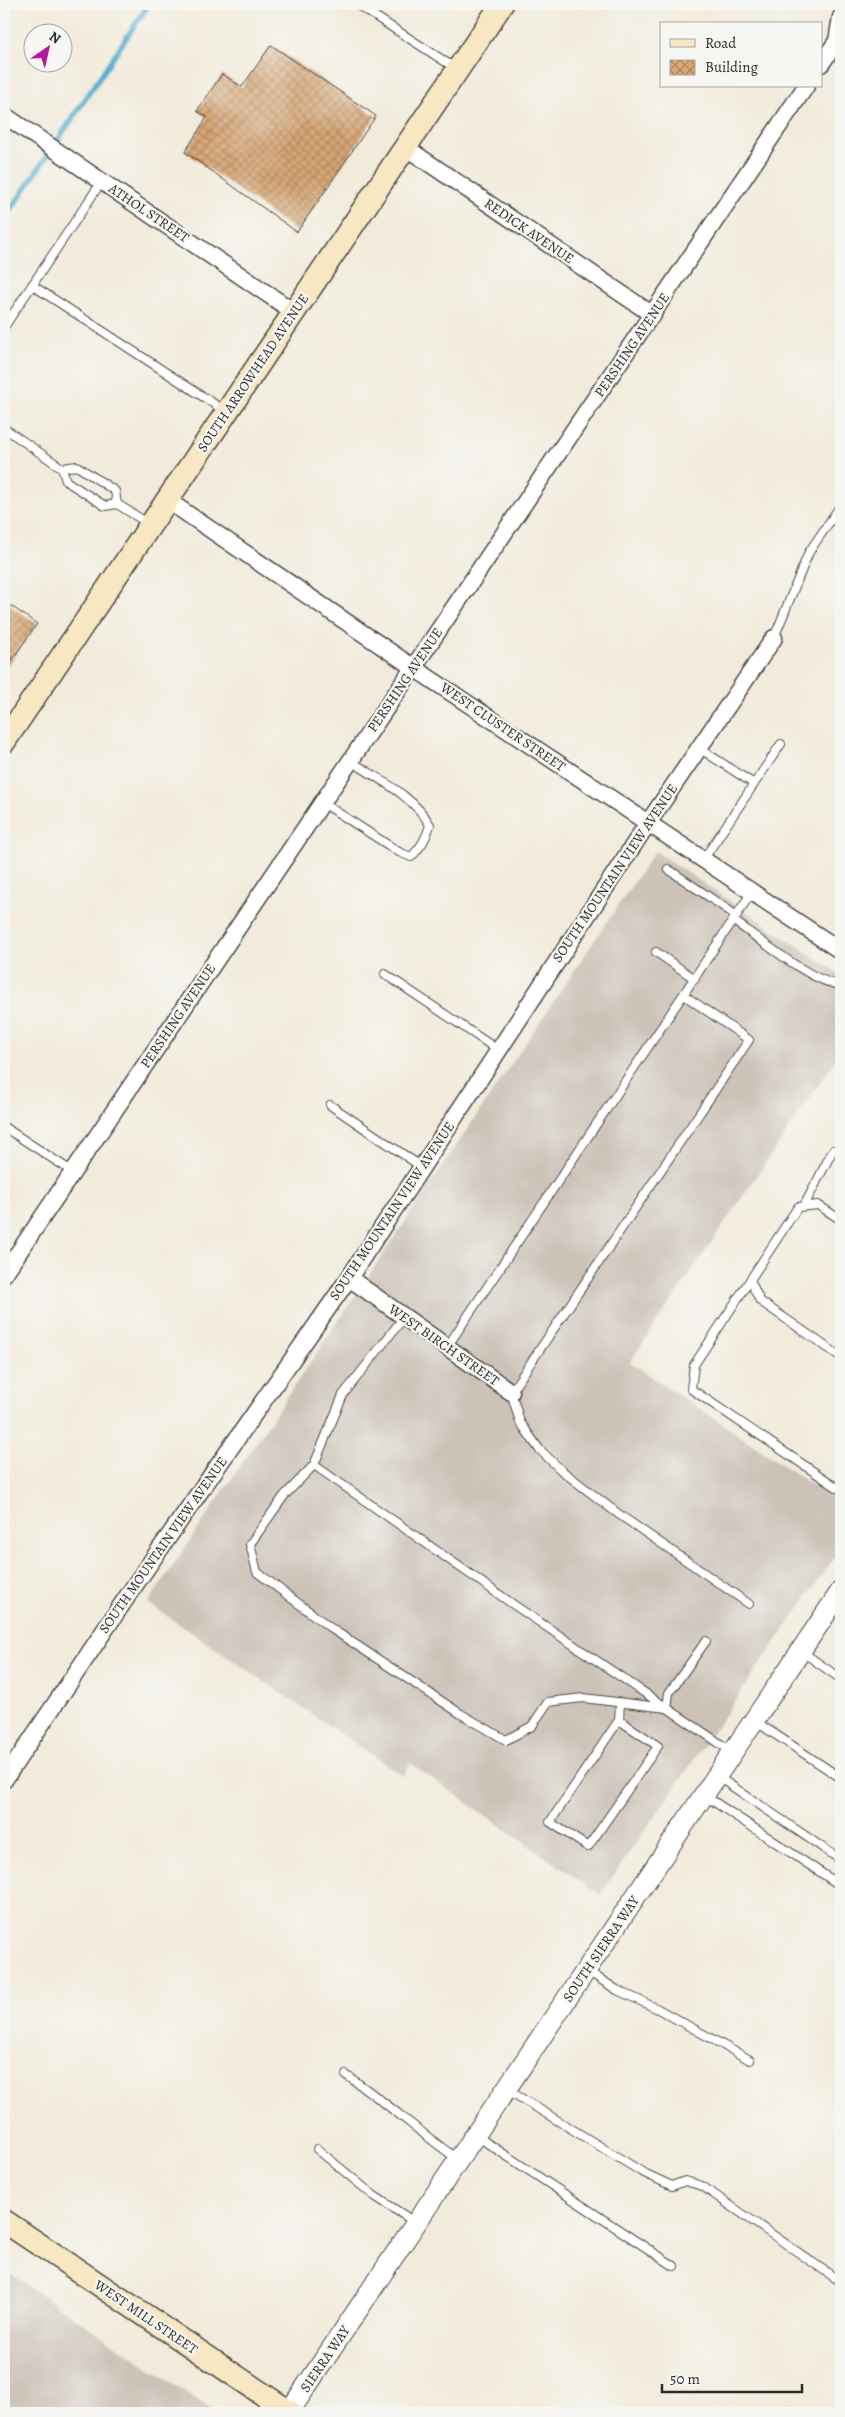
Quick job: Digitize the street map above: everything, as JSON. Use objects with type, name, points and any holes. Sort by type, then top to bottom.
[{"type":"main road","name":"SOUTH ARROWHEAD AVENUE","points":[[4,742],[502,4]]},
{"type":"main road","name":"WEST MILL STREET","points":[[4,2221],[289,2413]]},
{"type":"street","points":[[822,62],[837,40],[841,17]]},
{"type":"street","name":"PERSHING AVENUE","points":[[4,1274],[805,88]]},
{"type":"street","name":"ATHOL STREET","points":[[4,115],[294,312]]},
{"type":"street","name":"REDICK AVENUE","points":[[405,147],[653,314]]},
{"type":"street","name":"WEST CLUSTER STREET","points":[[168,500],[414,668],[841,951]]},
{"type":"street","name":"SOUTH MOUNTAIN VIEW AVENUE","points":[[4,1780],[139,1579],[349,1278],[648,823],[774,638]]},
{"type":"street","name":"WEST BIRCH STREET","points":[[349,1278],[511,1392]]},
{"type":"street","name":"SOUTH SIERRA WAY","points":[[360,2306],[840,1595]]},
{"type":"street","name":"SIERRA WAY","points":[[289,2413],[360,2306]]},
{"type":"lane","points":[[356,4],[458,70]]},
{"type":"lane","points":[[4,327],[102,181]]},
{"type":"lane","points":[[32,285],[227,412]]},
{"type":"lane","points":[[4,428],[62,468],[66,481],[105,506],[118,504],[151,525]]},
{"type":"lane","points":[[62,468],[77,466],[115,491],[118,504]]},
{"type":"lane","points":[[774,638],[809,552],[841,505]]},
{"type":"lane","points":[[703,860],[781,744]]},
{"type":"lane","points":[[699,748],[754,784]]},
{"type":"lane","points":[[323,803],[399,852],[410,857],[420,849],[426,839],[430,825],[424,815],[409,800],[351,761]]},
{"type":"lane","points":[[668,869],[810,974],[832,985],[841,984]]},
{"type":"lane","points":[[447,1347],[752,892]]},
{"type":"lane","points":[[656,952],[695,979]]},
{"type":"lane","points":[[385,974],[498,1050]]},
{"type":"lane","points":[[511,1392],[749,1040],[684,995]]},
{"type":"lane","points":[[330,1105],[422,1167]]},
{"type":"lane","points":[[4,1127],[73,1172]]},
{"type":"lane","points":[[804,1206],[833,1150]]},
{"type":"lane","points":[[841,1220],[818,1205],[798,1207],[694,1365],[691,1389],[841,1490]]},
{"type":"lane","points":[[750,1280],[760,1301],[841,1357]]},
{"type":"lane","points":[[404,1317],[343,1395],[314,1465],[284,1496],[250,1544],[257,1572],[332,1629],[461,1714],[506,1740],[532,1726],[548,1702],[583,1698],[620,1704],[667,1708]]},
{"type":"lane","name":"WEST BIRCH STREET","points":[[511,1392],[520,1422],[539,1449],[561,1470],[617,1513],[749,1604]]},
{"type":"lane","points":[[314,1465],[733,1753]]},
{"type":"lane","points":[[667,1708],[669,1693],[706,1641]]},
{"type":"lane","points":[[801,1651],[841,1679]]},
{"type":"lane","points":[[619,1720],[658,1746],[588,1847],[550,1822],[619,1720],[620,1704]]},
{"type":"lane","points":[[754,1721],[841,1778]]},
{"type":"lane","points":[[717,1776],[841,1860]]},
{"type":"lane","points":[[704,1795],[841,1886]]},
{"type":"lane","points":[[586,1970],[617,1990],[665,2013],[750,2060]]},
{"type":"lane","points":[[346,2075],[373,2093],[458,2160]]},
{"type":"lane","points":[[506,2089],[642,2172],[672,2186],[685,2181],[702,2186],[841,2282]]},
{"type":"lane","points":[[475,2135],[674,2266]]},
{"type":"lane","points":[[317,2149],[373,2195],[416,2224]]},
{"type":"shaded area","points":[[655,851],[841,975],[841,1052],[630,1362],[841,1504],[841,1548],[600,1895],[410,1763],[403,1776],[148,1603]]},
{"type":"shaded area","points":[[4,2270],[217,2413],[4,2413]]},
{"type":"building","points":[[271,45],[376,116],[297,232],[185,152],[207,117],[197,111],[222,74],[242,87]]},
{"type":"building","points":[[4,601],[37,624],[4,671]]},
{"type":"waterway","points":[[4,220],[149,4]]}]
